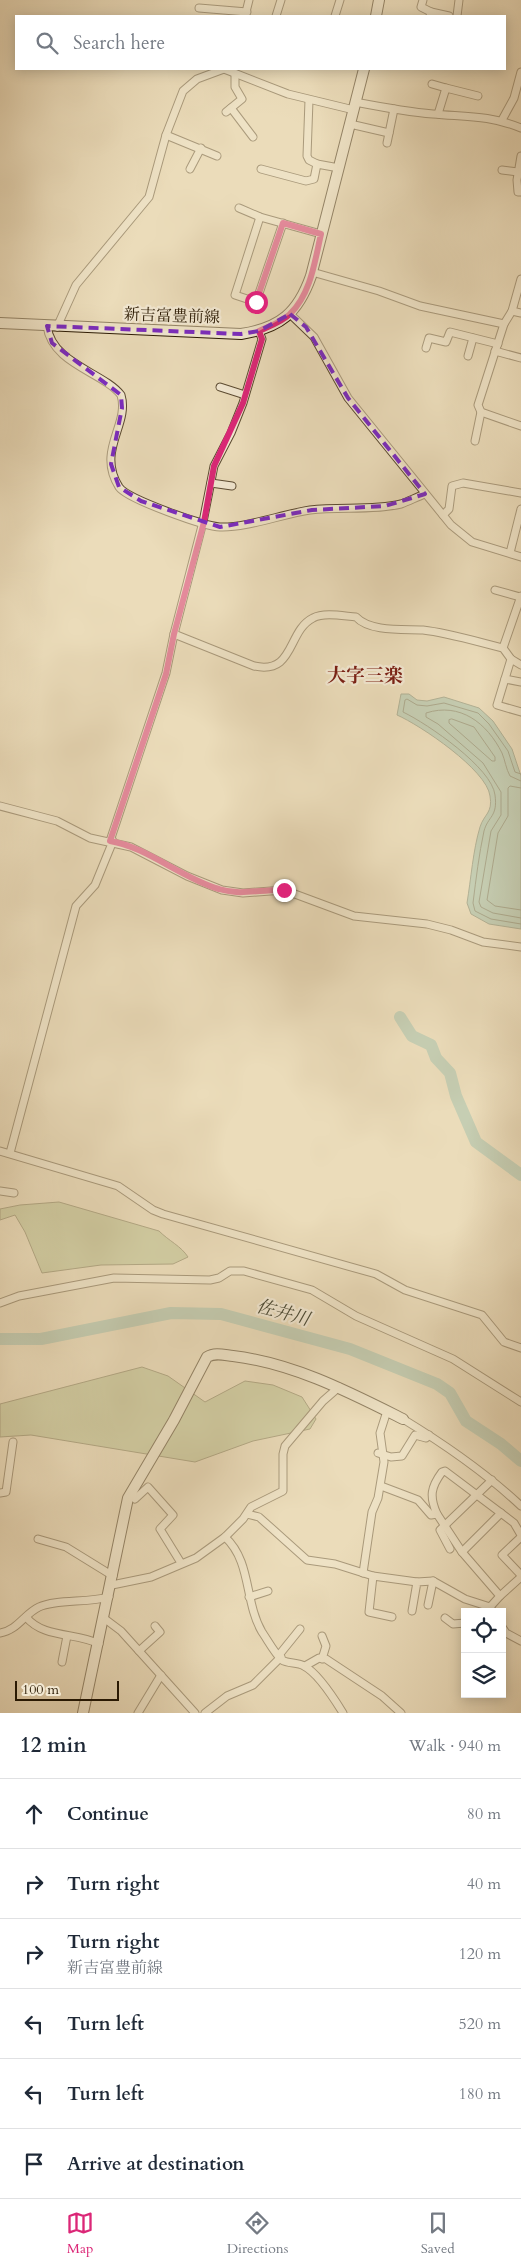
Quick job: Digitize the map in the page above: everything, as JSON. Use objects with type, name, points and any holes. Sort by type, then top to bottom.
[{"type":"street","points":[[199,8],[246,14],[249,0]]},
{"type":"street","points":[[276,15],[281,0]]},
{"type":"street","points":[[335,15],[340,0]]},
{"type":"street","points":[[376,15],[380,0]]},
{"type":"street","points":[[423,0],[421,7],[431,14]]},
{"type":"street","points":[[457,15],[459,0]]},
{"type":"street","points":[[226,10],[234,15]]},
{"type":"street","points":[[221,70],[197,79],[183,90],[166,134],[149,197],[76,285],[52,326],[52,343],[80,368],[113,388],[121,396],[122,412],[110,455],[119,487],[130,496],[158,508],[204,522],[209,526],[230,527],[312,510],[384,506],[402,503],[425,494]]},
{"type":"street","points":[[226,70],[309,100],[438,114],[482,116],[502,120],[521,128]]},
{"type":"street","name":"新吉富豊前線","points":[[0,323],[241,334],[259,331],[290,314],[303,296],[312,272],[364,70]]},
{"type":"street","points":[[502,120],[514,98],[521,72]]},
{"type":"street","points":[[236,74],[235,87],[242,98],[228,110],[253,137]]},
{"type":"street","points":[[432,84],[478,96]]},
{"type":"street","points":[[438,114],[446,88]]},
{"type":"street","points":[[309,100],[307,156],[309,160],[317,164],[340,168]]},
{"type":"street","points":[[387,143],[394,109]]},
{"type":"street","points":[[350,124],[389,133]]},
{"type":"street","points":[[166,134],[217,156]]},
{"type":"street","points":[[190,169],[201,148]]},
{"type":"street","points":[[521,156],[518,172],[518,192],[521,192]]},
{"type":"street","points":[[261,169],[312,181],[317,164]]},
{"type":"street","points":[[502,170],[518,172]]},
{"type":"street","points":[[239,208],[260,217],[321,234]]},
{"type":"street","points":[[260,217],[234,295],[256,302],[283,223]]},
{"type":"street","points":[[312,272],[379,290],[420,306],[504,324]]},
{"type":"street","points":[[475,441],[478,419],[481,412],[478,405],[504,324],[512,311],[521,278]]},
{"type":"street","points":[[512,311],[521,313]]},
{"type":"street","points":[[290,314],[314,337],[348,398],[425,494],[462,536],[472,542],[521,557]]},
{"type":"street","points":[[10,1153],[76,906],[95,885],[165,678],[174,634],[204,522],[214,466],[231,433],[245,395],[262,339],[259,331]]},
{"type":"street","points":[[426,348],[429,338],[446,342],[450,332],[472,338],[521,358]]},
{"type":"street","points":[[468,356],[472,338]]},
{"type":"street","points":[[220,387],[245,395]]},
{"type":"street","points":[[481,412],[521,426]]},
{"type":"street","points":[[211,483],[232,486]]},
{"type":"street","points":[[443,515],[449,509],[452,486],[463,483],[521,493]]},
{"type":"street","points":[[510,553],[521,509]]},
{"type":"street","points":[[496,590],[521,596],[504,648]]},
{"type":"street","points":[[174,634],[254,666],[264,667],[275,665],[286,657],[302,627],[312,618],[319,616],[356,617],[362,624],[408,632],[422,630],[504,648],[511,659],[521,665]]},
{"type":"street","points":[[511,659],[497,705],[521,712]]},
{"type":"street","points":[[505,679],[521,682]]},
{"type":"street","points":[[0,806],[42,816],[90,838],[132,847],[187,876],[222,890],[243,893],[284,890],[347,914],[428,924],[452,930],[483,942],[521,947]]},
{"type":"street","points":[[0,1151],[118,1186],[153,1210],[163,1214],[376,1274],[405,1290],[482,1315],[504,1342],[521,1348]]},
{"type":"street","points":[[0,1191],[14,1193]]},
{"type":"street","points":[[0,1303],[19,1296],[114,1278],[210,1280],[219,1278],[230,1271],[244,1271],[312,1290],[356,1316],[454,1359],[521,1402]]},
{"type":"street","points":[[84,1713],[130,1494],[174,1420],[204,1359],[209,1355],[254,1358],[339,1388],[387,1411],[429,1435],[492,1480],[521,1506]]},
{"type":"street","points":[[38,1539],[66,1547],[112,1580],[151,1577],[196,1558],[225,1537],[256,1503],[283,1491],[283,1454],[285,1446],[323,1401],[339,1388]]},
{"type":"street","points":[[363,1573],[372,1512],[380,1486],[384,1462],[380,1454],[380,1433],[387,1411]]},
{"type":"street","points":[[380,1454],[391,1457],[402,1456],[412,1437],[415,1435],[426,1438],[429,1435]]},
{"type":"street","points":[[0,1493],[6,1492],[13,1442]]},
{"type":"street","points":[[492,1608],[500,1596],[521,1576],[502,1555],[521,1536],[514,1523],[445,1471],[442,1472],[432,1486],[436,1514],[462,1552],[500,1596]]},
{"type":"street","points":[[450,1549],[440,1530],[492,1480]]},
{"type":"street","points":[[380,1486],[418,1500],[430,1515],[436,1514]]},
{"type":"street","points":[[130,1494],[135,1499],[148,1487],[173,1516],[160,1529],[181,1563]]},
{"type":"street","points":[[462,1552],[501,1513]]},
{"type":"street","points":[[247,1514],[254,1514],[307,1560],[334,1564],[373,1576],[417,1582],[434,1581],[486,1608]]},
{"type":"street","points":[[225,1537],[233,1545],[244,1564],[253,1614],[262,1632],[280,1656],[305,1666],[331,1694],[343,1713]]},
{"type":"street","points":[[373,1576],[369,1612],[392,1617]]},
{"type":"street","points":[[428,1605],[434,1581]]},
{"type":"street","points":[[412,1611],[417,1582]]},
{"type":"street","points":[[249,1597],[268,1591]]},
{"type":"street","points":[[0,1633],[15,1627],[38,1607],[49,1604],[92,1602],[109,1596]]},
{"type":"street","points":[[26,1617],[32,1624],[67,1636],[90,1638],[100,1644]]},
{"type":"street","points":[[445,1618],[453,1624],[461,1624]]},
{"type":"street","points":[[105,1619],[120,1631],[195,1713]]},
{"type":"street","points":[[139,1651],[160,1632],[154,1626]]},
{"type":"street","points":[[205,1713],[227,1696],[253,1685],[280,1656],[300,1629]]},
{"type":"street","points":[[506,1633],[521,1641]]},
{"type":"street","points":[[62,1662],[67,1636]]},
{"type":"street","points":[[305,1666],[322,1658],[326,1646],[322,1636]]},
{"type":"street","points":[[322,1658],[360,1680],[401,1713]]},
{"type":"street","points":[[138,1713],[161,1675]]},
{"type":"highlighted area","points":[[290,314],[306,327],[348,398],[425,494],[385,506],[312,510],[220,527],[141,501],[119,487],[111,464],[122,408],[121,395],[52,343],[47,326],[241,334],[259,331]]},
{"type":"shaded area","points":[[59,1202],[159,1231],[188,1257],[173,1264],[101,1265],[42,1273],[25,1232],[15,1215],[0,1220],[0,1209],[20,1205]]},
{"type":"shaded area","points":[[142,1367],[168,1376],[205,1402],[245,1381],[273,1385],[302,1397],[316,1419],[310,1429],[253,1441],[195,1462],[31,1435],[0,1437],[0,1404]]},
{"type":"water","points":[[401,694],[409,694],[417,700],[427,701],[444,697],[479,708],[493,721],[512,749],[521,776],[521,929],[489,924],[471,914],[467,903],[474,855],[480,827],[489,810],[490,796],[486,785],[465,762],[436,738],[397,715]]},
{"type":"waterway","points":[[400,1017],[412,1036],[431,1045],[436,1058],[450,1073],[456,1096],[476,1142],[521,1175]]},
{"type":"waterway","name":"佐井川","points":[[0,1339],[41,1339],[171,1313],[221,1314],[350,1349],[437,1384],[450,1393],[466,1421],[501,1444],[521,1461]]},
{"type":"district","name":"大字三楽","points":[[365,676]]},
{"type":"route","points":[[256,302],[283,223],[321,234],[316,259],[303,296],[290,314],[259,331],[262,339],[243,403],[231,433],[220,451],[214,466],[204,522],[174,634],[166,674],[110,841],[132,847],[187,876],[222,890],[235,893],[284,890]]}]
